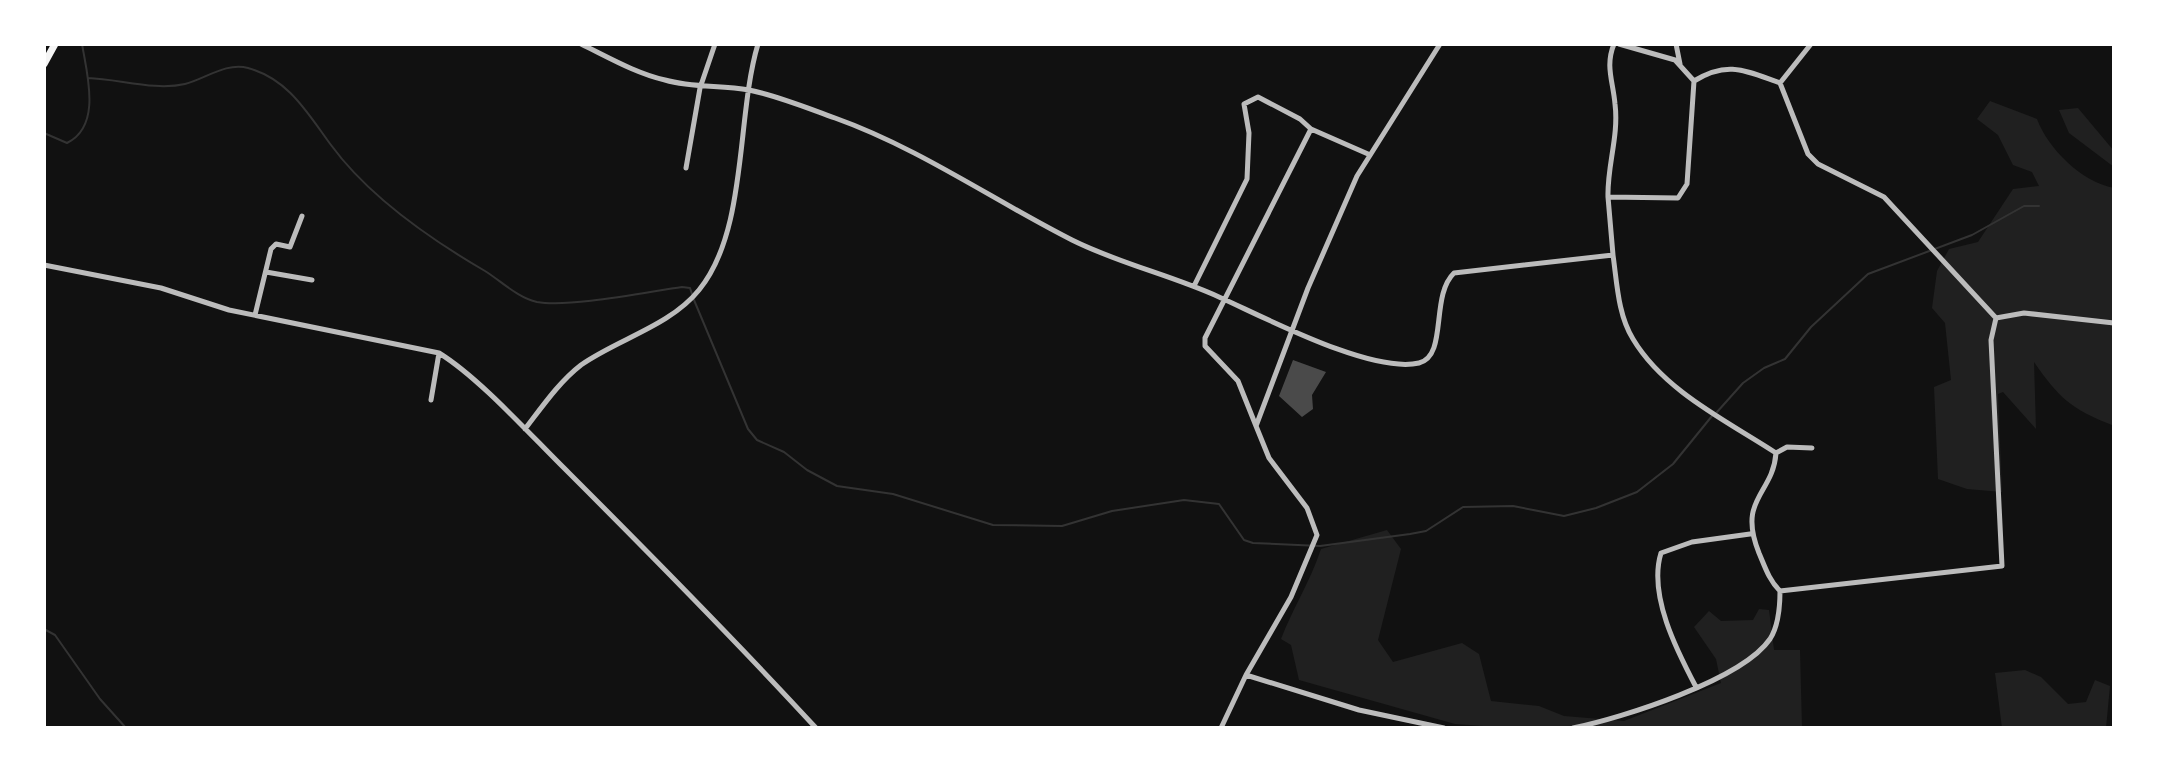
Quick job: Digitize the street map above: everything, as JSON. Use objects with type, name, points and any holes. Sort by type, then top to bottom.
[{"type":"main road","points":[[44,64],[55,44]]},
{"type":"street","points":[[581,44],[643,74],[700,88],[747,90],[839,120],[938,165],[1071,239],[1131,267],[1194,286],[1292,331],[1392,363],[1420,363],[1430,357],[1437,341],[1439,297],[1445,282],[1454,273],[1613,255]]},
{"type":"street","points":[[686,168],[700,88],[715,44]]},
{"type":"street","points":[[525,429],[580,366],[652,325],[697,293],[717,260],[735,194],[747,90],[758,44]]},
{"type":"street","points":[[1256,426],[1332,230],[1368,154],[1440,44]]},
{"type":"street","points":[[1608,197],[1669,200],[1682,193],[1687,184],[1694,81],[1680,65],[1652,51],[1616,44],[1607,67],[1616,108],[1614,159],[1608,197],[1618,296],[1633,339],[1649,359],[1707,411],[1776,453]]},
{"type":"street","points":[[1676,44],[1680,65]]},
{"type":"street","points":[[1780,83],[1811,44]]},
{"type":"street","points":[[1694,81],[1719,68],[1743,70],[1780,83],[1808,154],[1828,170],[1884,197],[1996,318]]},
{"type":"street","points":[[1194,286],[1247,179],[1249,133],[1244,104],[1248,99],[1258,97],[1300,119],[1311,129],[1368,154]]},
{"type":"street","points":[[1221,728],[1311,553],[1317,527],[1269,458],[1238,381],[1205,346],[1207,331],[1311,129]]},
{"type":"street","points":[[255,315],[271,249],[276,244],[290,247],[302,216]]},
{"type":"street","points":[[44,265],[161,288],[229,310],[439,353],[454,362],[525,429],[748,654],[816,728]]},
{"type":"street","points":[[266,272],[312,280]]},
{"type":"street","points":[[1996,318],[2024,313],[2114,323]]},
{"type":"street","points":[[1780,591],[2002,566],[1991,340],[1996,318]]},
{"type":"street","points":[[431,400],[439,353]]},
{"type":"street","points":[[1573,728],[1622,716],[1696,687],[1749,659],[1762,648],[1777,621],[1780,591],[1766,573],[1750,534],[1755,504],[1776,453],[1787,447],[1812,448]]},
{"type":"street","points":[[1696,687],[1676,652],[1667,623],[1658,569],[1661,553],[1692,542],[1750,534]]},
{"type":"street","points":[[1246,675],[1359,710],[1444,728]]},
{"type":"shaded area","points":[[1990,101],[2037,119],[2049,142],[2078,171],[2102,185],[2114,188],[2114,434],[2112,425],[2067,401],[2034,362],[2036,429],[2003,392],[1998,394],[2002,492],[1967,489],[1938,479],[1934,387],[1951,380],[1945,323],[1932,308],[1937,271],[1949,249],[1978,242],[2013,189],[2039,186],[2032,172],[2013,165],[1998,135],[1977,119]]},
{"type":"shaded area","points":[[2078,108],[2114,151],[2114,167],[2069,133],[2059,110]]},
{"type":"shaded area","points":[[1387,530],[1401,549],[1378,640],[1393,662],[1462,643],[1479,654],[1491,701],[1539,706],[1564,716],[1624,721],[1721,683],[1716,659],[1694,627],[1709,611],[1721,621],[1753,620],[1759,609],[1769,610],[1774,650],[1800,650],[1802,728],[1511,728],[1455,724],[1299,680],[1291,645],[1281,639],[1321,549]]},
{"type":"shaded area","points":[[2025,670],[2041,677],[2068,704],[2086,702],[2095,680],[2110,686],[2106,728],[2002,728],[1995,673]]},
{"type":"building","points":[[1293,360],[1326,372],[1312,395],[1313,409],[1302,417],[1279,396]]},
{"type":"waterway","points":[[44,133],[67,143],[85,125],[90,98],[82,44]]},
{"type":"waterway","points":[[88,78],[173,86],[232,67],[262,73],[296,99],[346,164],[382,199],[422,231],[523,297],[537,302],[568,303],[682,287],[690,288],[692,294]]},
{"type":"waterway","points":[[1717,412],[1743,383],[1764,368],[1785,359],[1811,327],[1868,274],[1972,235],[2024,206],[2039,206]]},
{"type":"waterway","points":[[694,300],[748,429],[757,440],[784,452],[807,470],[837,486],[893,494],[993,525],[1062,526],[1112,511],[1184,500],[1219,504],[1244,540],[1320,546],[1426,531],[1463,507],[1513,506],[1564,516],[1637,492],[1673,464],[1712,416]]},
{"type":"waterway","points":[[44,629],[55,635],[100,699],[126,728]]}]
